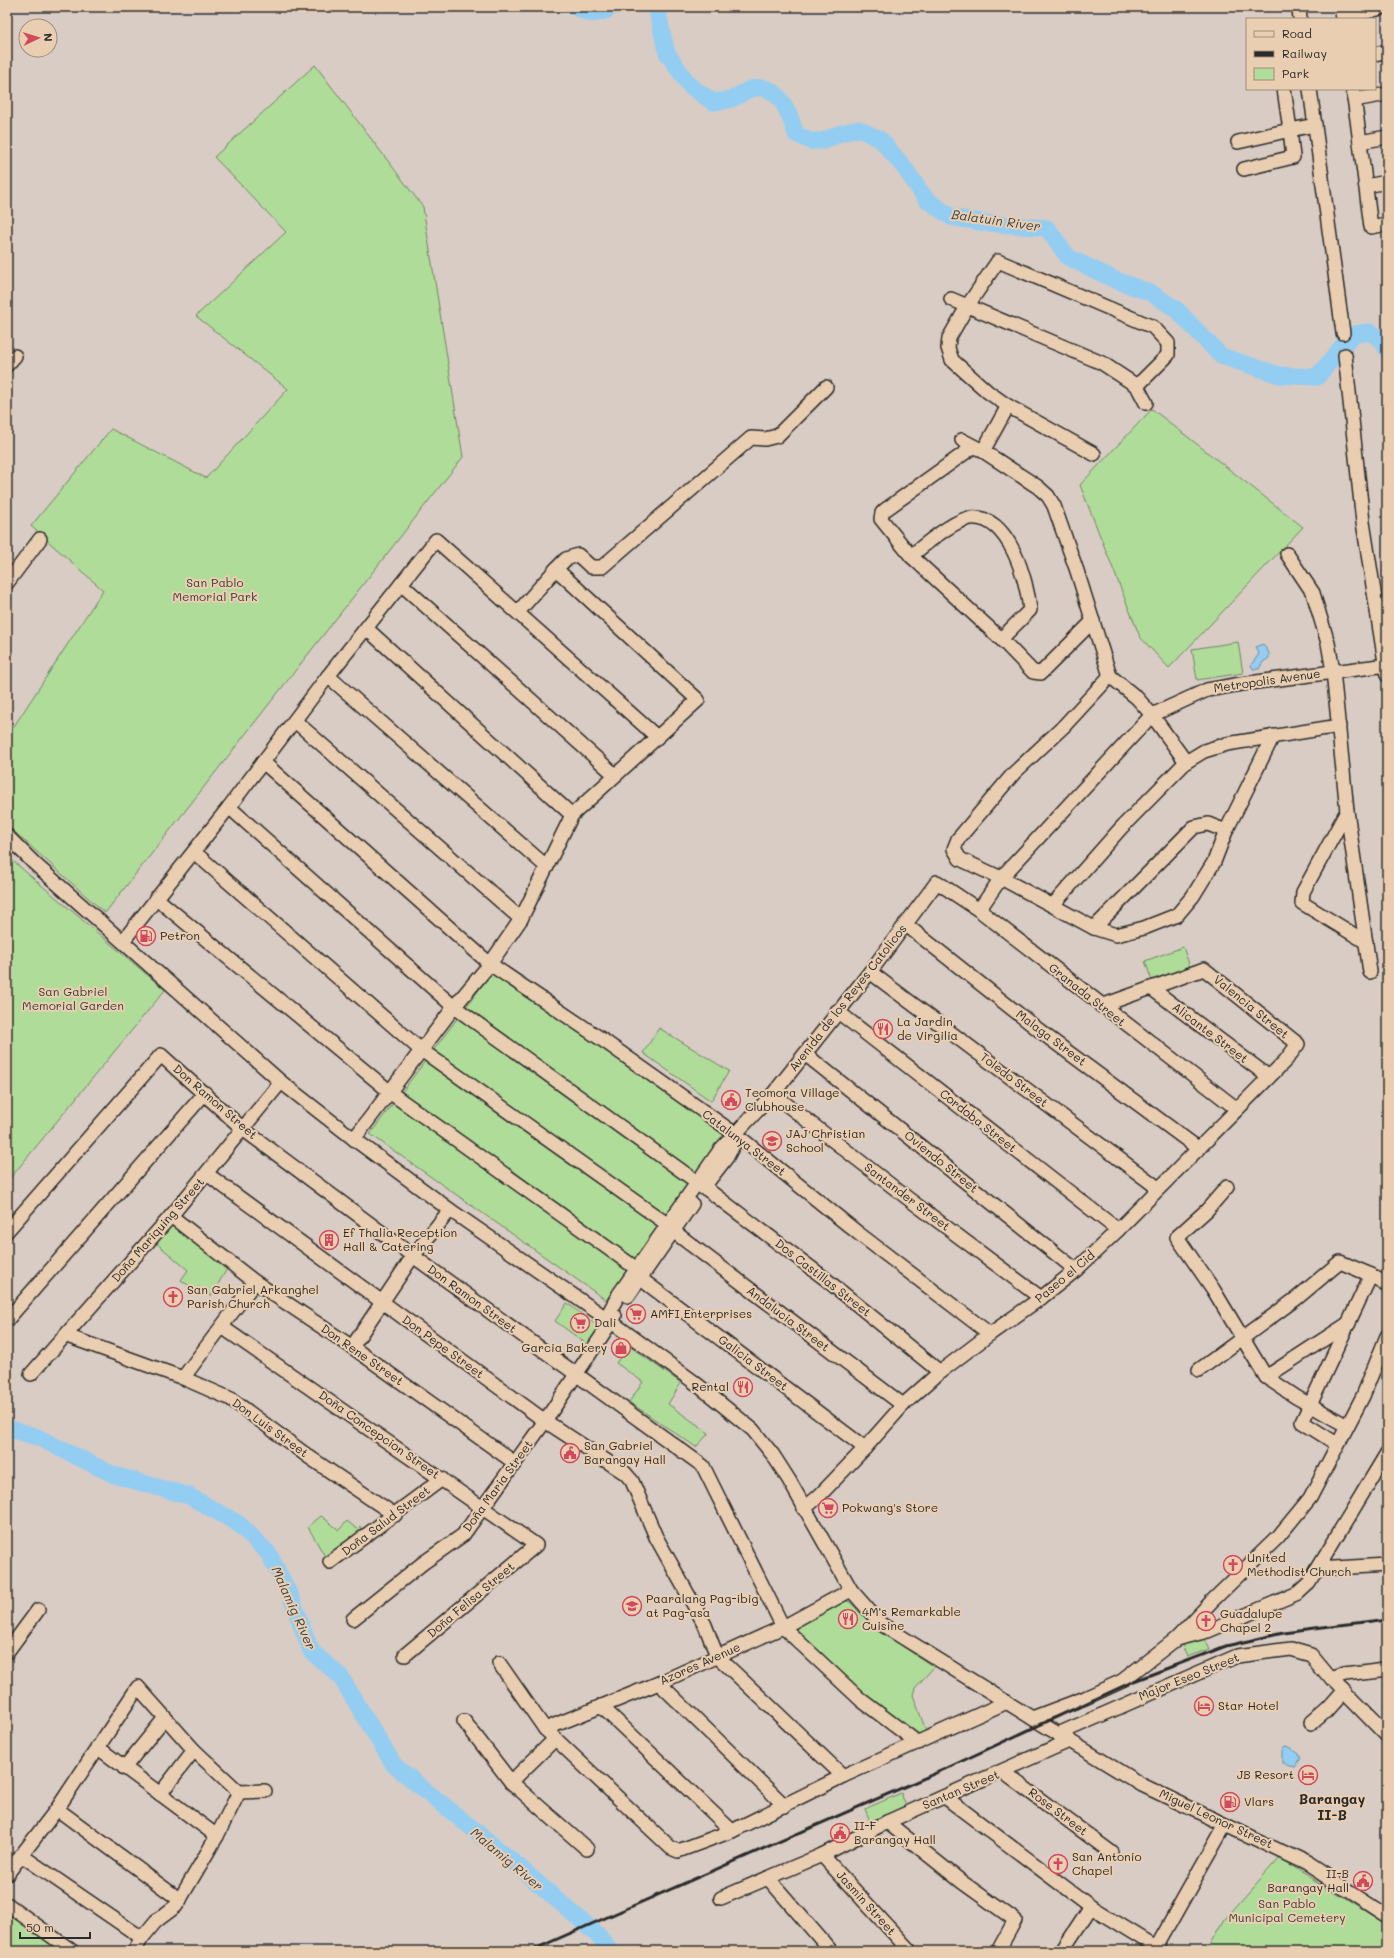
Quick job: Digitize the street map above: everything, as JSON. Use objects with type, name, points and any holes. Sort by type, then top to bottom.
[{"type":"street","points":[[1299,7],[1300,18]]},
{"type":"street","points":[[1341,7],[1343,18]]},
{"type":"street","points":[[1346,18],[1384,7]]},
{"type":"street","points":[[1376,54],[1387,51]]},
{"type":"street","points":[[1244,169],[1292,157],[1284,90]]},
{"type":"street","points":[[1310,90],[1343,333]]},
{"type":"street","points":[[1387,94],[1354,94],[1371,227],[1387,224]]},
{"type":"street","points":[[1238,142],[1315,125]]},
{"type":"street","points":[[1360,142],[1387,137]]},
{"type":"street","points":[[1366,186],[1387,182]]},
{"type":"street","points":[[1094,454],[1008,406],[988,392],[952,360],[949,354],[949,338],[968,305],[998,261],[1153,327],[1168,343],[1168,355],[1137,386]]},
{"type":"street","points":[[951,299],[1102,363],[1137,386],[1146,402]]},
{"type":"street","points":[[1345,355],[1363,522],[1387,668]]},
{"type":"street","points":[[518,612],[566,559],[578,555],[591,567],[602,567],[751,438],[765,439],[777,436],[826,387]]},
{"type":"street","points":[[1008,406],[973,446],[882,513],[881,520],[911,556],[1002,639],[1034,672],[1041,673],[1093,621]]},
{"type":"street","points":[[973,446],[1038,487],[1048,496],[1057,513],[1110,676],[1137,698],[1152,715],[1186,762]]},
{"type":"street","points":[[911,556],[944,530],[969,518],[984,519],[1000,530],[1016,555],[1029,595],[1030,610],[1002,639]]},
{"type":"street","points":[[7,583],[40,539]]},
{"type":"street","points":[[123,941],[229,807],[328,676],[367,629],[436,540],[657,737]]},
{"type":"street","points":[[1288,554],[1313,593],[1328,643],[1333,671],[1347,811],[1370,972]]},
{"type":"street","points":[[354,1139],[392,1094],[457,1009],[521,919],[572,816],[698,700],[556,569]]},
{"type":"street","points":[[401,584],[615,775]]},
{"type":"street","points":[[367,629],[572,816]]},
{"type":"street","name":"Metropolis Avenue","points":[[1152,715],[1207,690],[1333,671],[1387,668]]},
{"type":"street","points":[[328,676],[547,867]]},
{"type":"street","points":[[1110,676],[1063,727],[1014,773],[958,838],[954,849],[960,859],[1053,905],[1094,928],[1116,935],[1144,928],[1177,915],[1193,896],[1214,862],[1226,831],[1273,736]]},
{"type":"street","points":[[979,910],[1000,878],[1152,715]]},
{"type":"street","points":[[295,720],[521,919]]},
{"type":"street","points":[[1053,905],[1121,828],[1186,762],[1204,751],[1226,744],[1338,726]]},
{"type":"street","name":"Catalunya Street","points":[[263,762],[490,964],[737,1133],[858,1232],[990,1334]]},
{"type":"street","name":"Dos Castillas Street","points":[[229,807],[457,1009],[700,1185],[823,1277],[940,1372]]},
{"type":"street","points":[[1347,811],[1303,892],[1302,903],[1366,942]]},
{"type":"street","points":[[1094,928],[1194,827],[1208,824],[1226,831]]},
{"type":"street","name":"Miguel Leonor Street","points":[[7,836],[35,864],[281,1082],[354,1139],[450,1210],[694,1382],[753,1430],[773,1455],[851,1590],[881,1624],[1142,1785],[1308,1864],[1387,1916]]},
{"type":"street","name":"Andalucia Street","points":[[194,852],[424,1052],[670,1227],[903,1405]]},
{"type":"street","name":"Granada Street","points":[[937,882],[979,910],[1237,1110]]},
{"type":"street","name":"Avenida de los Reyes Catolicos","points":[[608,1320],[700,1185],[720,1150],[773,1094],[806,1054],[837,1011],[870,972],[937,882]]},
{"type":"street","name":"Galicia Street","points":[[156,898],[392,1094],[639,1274],[865,1448]]},
{"type":"street","name":"Malaga Street","points":[[905,924],[1049,1038],[1199,1149]]},
{"type":"street","name":"Valencia Street","points":[[1152,988],[1204,969],[1298,1044]]},
{"type":"street","name":"Toledo Street","points":[[870,972],[1158,1188]]},
{"type":"street","points":[[1101,1006],[1152,988]]},
{"type":"street","name":"Alicante Street","points":[[1152,988],[1269,1077]]},
{"type":"street","name":"Cordoba Street","points":[[837,1011],[1118,1230]]},
{"type":"street","name":"Paseo el Cid","points":[[804,1509],[819,1496],[865,1448],[903,1405],[940,1372],[1041,1298],[1076,1270],[1199,1149],[1269,1077],[1298,1044]]},
{"type":"street","name":"Oviendo Street","points":[[806,1054],[1076,1270]]},
{"type":"street","name":"Don Ramon Street","points":[[7,1231],[161,1055],[205,1093],[243,1129],[412,1256],[703,1466],[782,1627]]},
{"type":"street","name":"Doña Mariquing Street","points":[[31,1374],[171,1216],[281,1082]]},
{"type":"street","points":[[7,1320],[205,1093]]},
{"type":"street","name":"Santander Street","points":[[773,1094],[910,1200],[1041,1298]]},
{"type":"street","name":"Don Pepe Street","points":[[206,1174],[545,1421],[625,1473],[632,1481],[656,1537],[705,1625],[718,1656]]},
{"type":"street","points":[[1228,1187],[1207,1210],[1177,1237],[1213,1290],[1266,1377],[1296,1397],[1311,1404],[1347,1426]]},
{"type":"street","points":[[352,1347],[412,1256],[450,1210]]},
{"type":"street","name":"Don Rene Street","points":[[171,1216],[254,1282],[352,1347],[515,1463]]},
{"type":"street","points":[[1199,1370],[1297,1298],[1340,1262],[1371,1275],[1387,1285]]},
{"type":"street","points":[[1337,1444],[1302,1422],[1371,1275]]},
{"type":"street","points":[[183,1378],[254,1282]]},
{"type":"street","name":"Doña Maria Street","points":[[352,1619],[463,1535],[545,1421],[576,1374],[608,1320]]},
{"type":"street","points":[[1266,1377],[1349,1323]]},
{"type":"street","name":"Doña Concepcion Street","points":[[222,1327],[536,1545]]},
{"type":"street","name":"Don Luis Street","points":[[66,1336],[183,1378],[221,1394],[239,1404],[309,1457],[395,1515]]},
{"type":"street","points":[[1037,1721],[1122,1681],[1176,1639],[1213,1600],[1278,1537],[1310,1498],[1363,1396],[1387,1336]]},
{"type":"street","points":[[1176,1639],[1208,1632],[1298,1593],[1309,1583],[1387,1453]]},
{"type":"street","name":"Doña Salud Street","points":[[330,1562],[442,1479]]},
{"type":"street","name":"Doña Felisa Street","points":[[405,1655],[536,1545]]},
{"type":"street","points":[[1317,1569],[1387,1565]]},
{"type":"street","name":"Azores Avenue","points":[[545,1729],[659,1683],[782,1627],[851,1590]]},
{"type":"street","points":[[7,1652],[38,1610]]},
{"type":"street","points":[[782,1627],[861,1700],[918,1743]]},
{"type":"street","name":"Major Eseo Street","points":[[1058,1734],[1237,1656],[1290,1649],[1311,1655],[1343,1691],[1387,1736]]},
{"type":"street","points":[[718,1656],[843,1776]]},
{"type":"street","points":[[498,1663],[545,1729],[674,1850],[686,1849],[732,1831],[843,1776],[1007,1702]]},
{"type":"street","points":[[1332,1679],[1346,1674],[1387,1669]]},
{"type":"street","points":[[659,1683],[785,1806]]},
{"type":"street","points":[[7,1874],[57,1809],[96,1747],[138,1687],[164,1719],[194,1750],[239,1792],[265,1791]]},
{"type":"street","points":[[1311,1723],[1326,1710],[1343,1691]]},
{"type":"street","points":[[601,1706],[732,1831]]},
{"type":"street","points":[[124,1768],[164,1719]]},
{"type":"street","points":[[464,1721],[511,1782],[587,1849]]},
{"type":"street","points":[[511,1782],[555,1739]]},
{"type":"street","name":"Santan Street","points":[[721,1898],[822,1855],[887,1822],[1003,1772],[1069,1741]]},
{"type":"street","points":[[96,1747],[216,1836]]},
{"type":"street","points":[[160,1794],[194,1750]]},
{"type":"street","name":"Rose Street","points":[[1003,1772],[1112,1853]]},
{"type":"street","points":[[134,1951],[142,1938],[156,1921],[166,1915],[180,1900],[239,1792]]},
{"type":"street","points":[[945,1797],[1091,1907],[1155,1949],[1225,1825]]},
{"type":"street","points":[[57,1809],[180,1900]]},
{"type":"street","points":[[887,1822],[962,1882],[1015,1920],[998,1951]]},
{"type":"street","points":[[22,1855],[142,1938]]},
{"type":"street","name":"Jasmin Street","points":[[822,1855],[910,1951]]},
{"type":"street","points":[[768,1878],[831,1951]]},
{"type":"street","points":[[7,1904],[72,1951]]},
{"type":"street","points":[[1062,1951],[1091,1907]]},
{"type":"green space","name":"San Pablo Memorial Park","points":[[315,65],[423,207],[463,457],[105,913],[7,825],[7,737],[103,590],[31,526],[111,429],[206,478],[288,389],[196,316],[286,232],[214,157]]},
{"type":"green space","points":[[1152,409],[1303,527],[1169,668],[1140,637],[1080,485]]},
{"type":"green space","points":[[1238,642],[1243,673],[1197,680],[1192,649]]},
{"type":"green space","name":"San Gabriel Memorial Garden","points":[[7,856],[165,990],[7,1182]]},
{"type":"green space","points":[[1183,947],[1191,970],[1153,984],[1145,961]]},
{"type":"green space","points":[[494,970],[727,1135],[606,1300],[370,1134]]},
{"type":"green space","points":[[659,1028],[729,1071],[711,1101],[643,1053]]},
{"type":"green space","points":[[172,1223],[228,1267],[211,1296],[198,1287],[195,1290],[181,1280],[188,1270],[155,1242]]},
{"type":"green space","points":[[567,1303],[600,1328],[588,1345],[555,1321]]},
{"type":"green space","points":[[629,1346],[681,1383],[668,1404],[709,1433],[696,1447],[629,1402],[643,1382],[616,1363]]},
{"type":"green space","points":[[321,1516],[339,1530],[347,1521],[357,1529],[360,1526],[365,1533],[327,1560],[308,1527]]},
{"type":"green space","points":[[844,1600],[850,1602],[875,1628],[934,1667],[915,1688],[913,1695],[926,1731],[920,1735],[854,1685],[822,1658],[792,1629]]},
{"type":"green space","points":[[1204,1638],[1209,1649],[1187,1657],[1182,1645]]},
{"type":"green space","points":[[901,1793],[907,1809],[871,1824],[865,1809]]},
{"type":"green space","name":"San Pablo Municipal Cemetery","points":[[1279,1858],[1387,1925],[1387,1951],[1207,1951],[1225,1919]]},
{"type":"green space","points":[[7,1909],[63,1951],[7,1951]]},
{"type":"water","points":[[1263,644],[1269,653],[1269,658],[1263,662],[1259,669],[1253,669],[1251,665],[1259,654],[1255,647]]},
{"type":"water","points":[[1286,1747],[1290,1747],[1298,1753],[1300,1758],[1295,1766],[1283,1763],[1283,1751]]},
{"type":"waterway","name":"Balatuin River","points":[[576,7],[590,13],[603,12],[612,7]]},
{"type":"waterway","name":"Balatuin River","points":[[656,7],[667,53],[690,86],[713,102],[729,100],[748,90],[761,88],[776,94],[786,108],[796,134],[810,141],[823,141],[841,133],[859,129],[881,140],[903,166],[926,199],[951,217],[986,223],[1047,228],[1068,257],[1113,279],[1151,293],[1176,309],[1221,356],[1279,375],[1317,377],[1345,343],[1355,334],[1369,332],[1382,340],[1387,350]]},
{"type":"waterway","name":"Malamig River","points":[[7,1428],[37,1437],[114,1475],[189,1496],[239,1524],[269,1554],[290,1595],[311,1651],[340,1676],[394,1765],[505,1855],[598,1935],[610,1951]]},
{"type":"railway","points":[[530,1951],[945,1769],[1134,1681],[1226,1646],[1283,1633],[1387,1620]]},
{"type":"place","name":"Petron","points":[[146,936]]},
{"type":"place","name":"La Jardin de Virgilia","points":[[883,1029]]},
{"type":"place","name":"Teomora Village Clubhouse","points":[[731,1100]]},
{"type":"place","name":"JAJ Christian School","points":[[772,1141]]},
{"type":"place","name":"Ef Thalia Reception Hall & Catering","points":[[329,1240]]},
{"type":"place","name":"San Gabriel Arkanghel Parish Church","points":[[173,1297]]},
{"type":"place","name":"AMFI Enterprises","points":[[636,1314]]},
{"type":"place","name":"Dali","points":[[580,1323]]},
{"type":"place","name":"Garcia Bakery","points":[[621,1348]]},
{"type":"place","name":"Rental","points":[[743,1387]]},
{"type":"place","name":"San Gabriel Barangay Hall","points":[[570,1453]]},
{"type":"place","name":"Pokwang's Store","points":[[828,1508]]},
{"type":"place","name":"United Methodist Church","points":[[1233,1565]]},
{"type":"place","name":"Paaralang Pag-ibig at Pag-asa","points":[[632,1606]]},
{"type":"place","name":"4M's Remarkable Cuisine","points":[[848,1619]]},
{"type":"place","name":"Guadalupe Chapel 2","points":[[1206,1621]]},
{"type":"place","name":"Star Hotel","points":[[1204,1706]]},
{"type":"place","name":"JB Resort","points":[[1308,1775]]},
{"type":"place","name":"Vlars","points":[[1230,1802]]},
{"type":"place","name":"II-F Barangay Hall","points":[[840,1833]]},
{"type":"place","name":"San Antonio Chapel","points":[[1058,1864]]},
{"type":"place","name":"II-B Barangay Hall","points":[[1363,1881]]},
{"type":"district","name":"Barangay II-B","points":[[1332,1808]]}]
